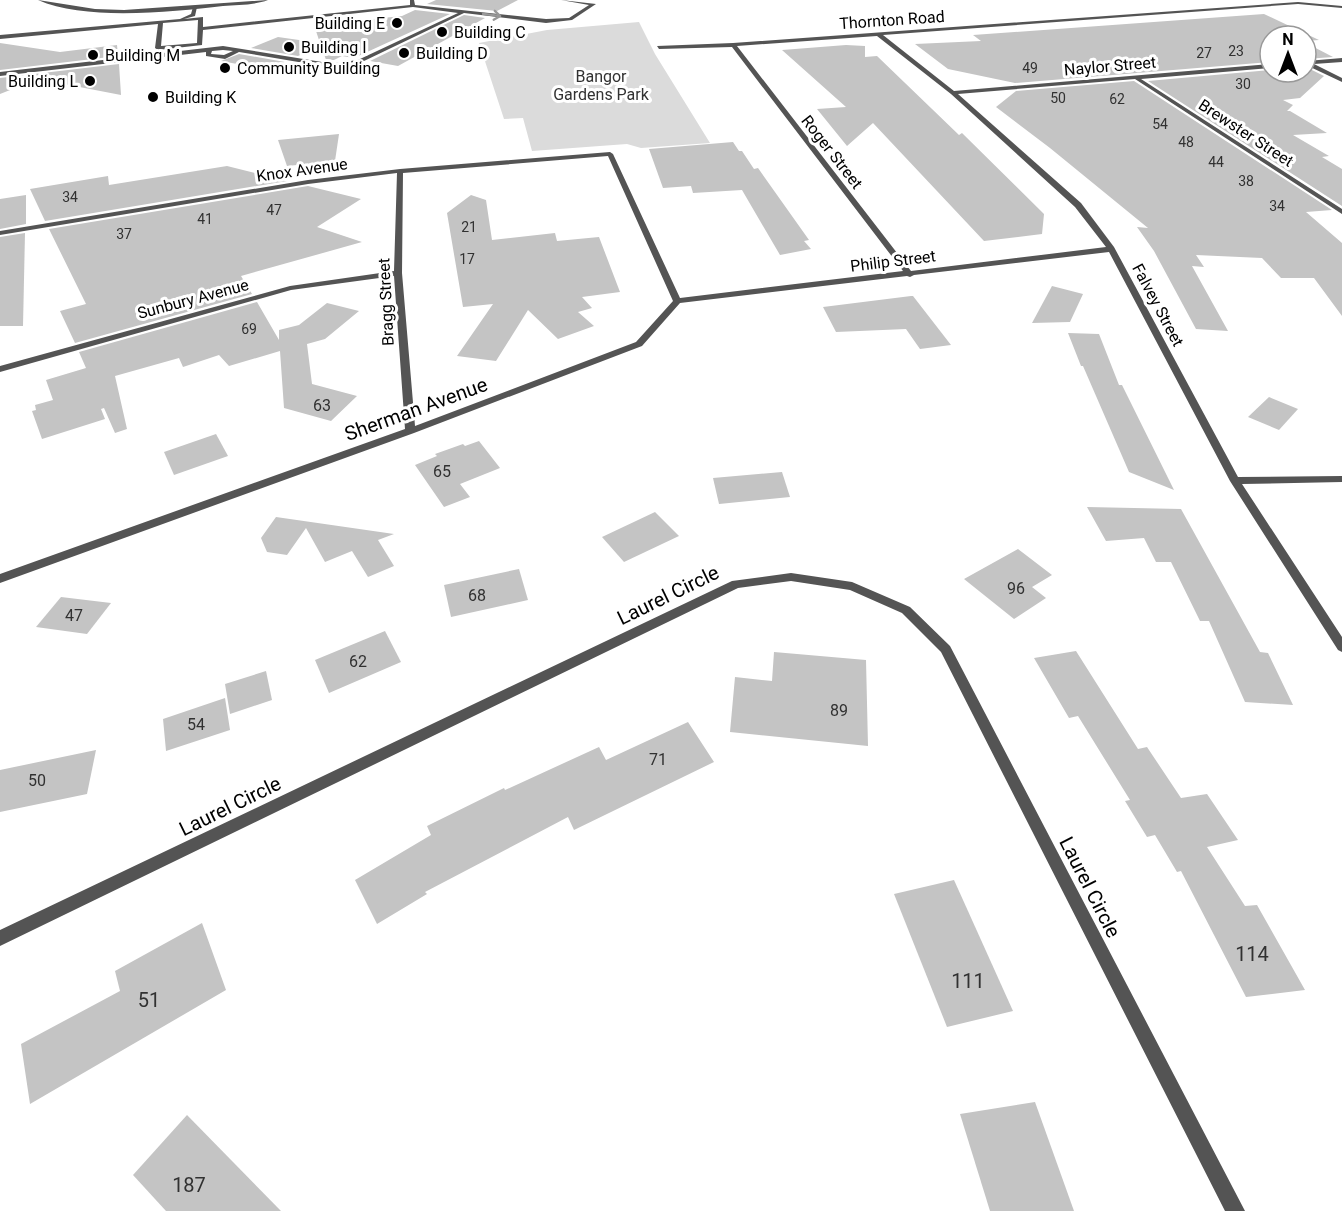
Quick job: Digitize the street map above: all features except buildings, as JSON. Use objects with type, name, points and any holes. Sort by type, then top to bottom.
[{"type":"street","points":[[40,0],[68,6],[113,10],[171,9],[266,0]]},
{"type":"street","points":[[201,29],[413,3],[529,20],[570,19],[594,4],[563,0]]},
{"type":"street","name":"Thornton Road","points":[[659,47],[733,45],[1298,3],[1342,7]]},
{"type":"street","points":[[171,9],[169,17],[182,19],[192,15],[195,7]]},
{"type":"street","points":[[161,22],[158,48],[200,44],[322,64],[352,63],[463,12]]},
{"type":"street","points":[[0,37],[201,18],[200,44]]},
{"type":"street","name":"Falvey Street","points":[[878,34],[952,93],[1078,205],[1111,249],[1235,481],[1342,647]]},
{"type":"street","name":"Roger Street","points":[[733,45],[910,275]]},
{"type":"street","points":[[0,74],[223,48]]},
{"type":"street","points":[[209,51],[208,55],[219,58],[240,50]]},
{"type":"street","points":[[1318,62],[1342,60]]},
{"type":"street","name":"Naylor Street","points":[[952,93],[1258,67]]},
{"type":"street","points":[[1318,68],[1342,80]]},
{"type":"street","name":"Brewster Street","points":[[1135,77],[1342,212]]},
{"type":"street","name":"Knox Avenue","points":[[0,233],[274,187],[400,171],[610,154],[677,301]]},
{"type":"street","name":"Bragg Street","points":[[400,171],[398,273],[410,431]]},
{"type":"street","name":"Philip Street","points":[[677,301],[910,275],[1111,249]]},
{"type":"street","name":"Sunbury Avenue","points":[[0,369],[290,288],[398,273]]},
{"type":"street","name":"Sherman Avenue","points":[[0,579],[410,431],[639,344],[677,301]]},
{"type":"street","points":[[1235,481],[1342,479]]},
{"type":"street","name":"Laurel Circle","points":[[0,938],[736,584],[791,577],[852,586],[906,610],[946,649],[1235,1211]]},
{"type":"green space","name":"Bangor Gardens Park","points":[[639,22],[655,54],[710,143],[641,148],[627,144],[532,151],[523,118],[504,119],[479,43],[547,30]]},
{"type":"place","name":"Building E","points":[[397,23]]},
{"type":"place","name":"Building C","points":[[442,32]]},
{"type":"place","name":"Building I","points":[[289,47]]},
{"type":"place","name":"Building D","points":[[404,53]]},
{"type":"place","name":"Building M","points":[[93,55]]},
{"type":"place","name":"Community Building","points":[[225,68]]},
{"type":"place","name":"Building L","points":[[90,81]]},
{"type":"place","name":"Building K","points":[[153,97]]}]
